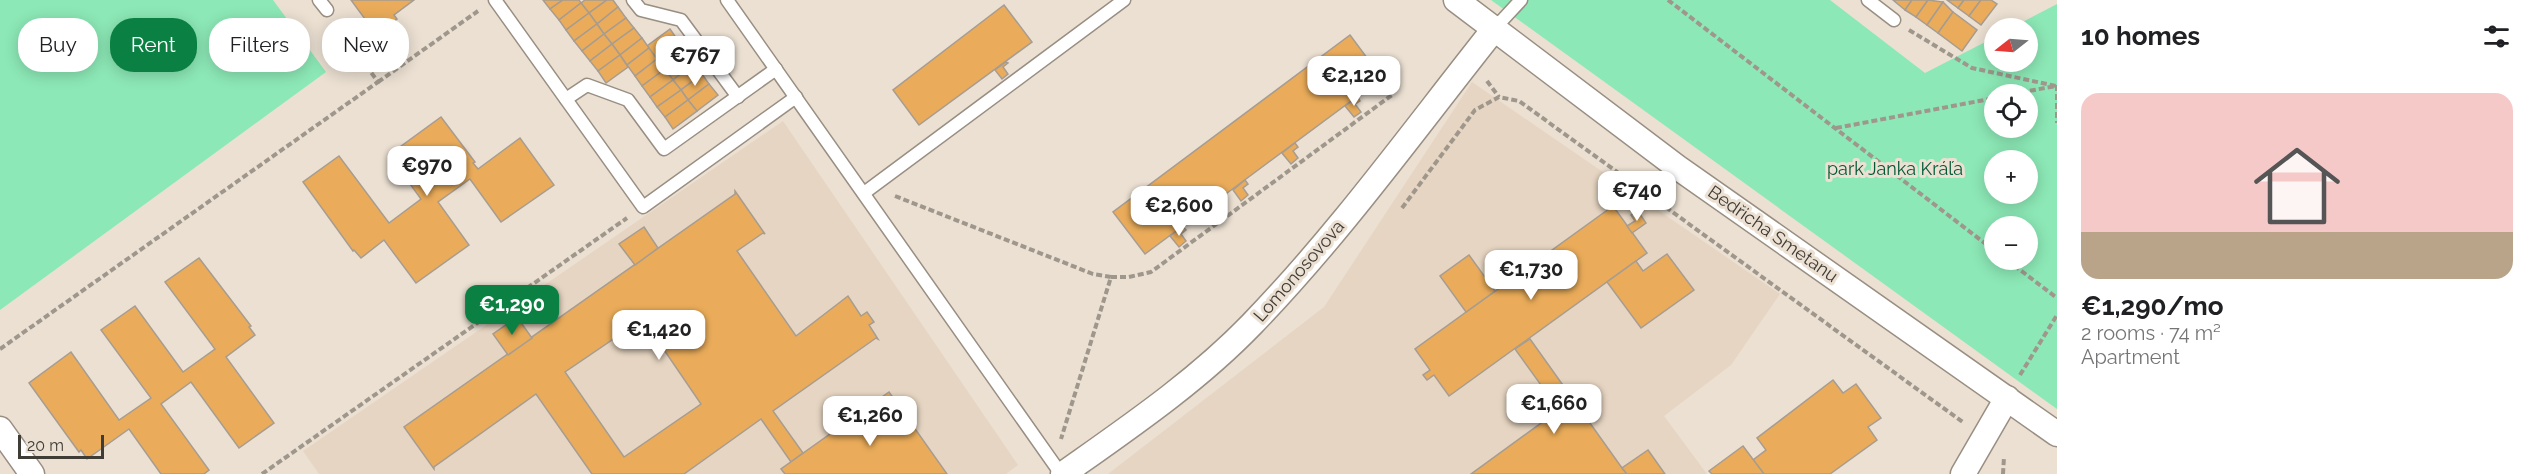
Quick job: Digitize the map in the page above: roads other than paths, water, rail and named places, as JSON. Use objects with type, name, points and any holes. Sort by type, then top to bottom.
[{"type":"street","name":"Bedřicha Smetanu","points":[[1456,0],[1677,166],[2057,434]]},
{"type":"street","name":"Lomonosovova","points":[[1059,470],[1184,386],[1251,325],[1339,225],[1495,28]]},
{"type":"street","points":[[1963,474],[2007,398]]},
{"type":"street","points":[[0,429],[32,474]]},
{"type":"lane","points":[[633,0],[641,10],[681,20],[738,97]]},
{"type":"lane","points":[[727,0],[796,97],[868,190],[1059,470]]},
{"type":"lane","points":[[868,190],[1124,0]]},
{"type":"lane","points":[[1495,28],[1521,0]]},
{"type":"lane","points":[[1868,0],[1894,20]]},
{"type":"lane","points":[[489,3],[566,99],[643,207],[796,97]]},
{"type":"lane","points":[[566,99],[586,85],[628,100],[664,149],[776,69]]},
{"type":"park label","name":"park Janka Kráľa","points":[[1895,169]]}]
